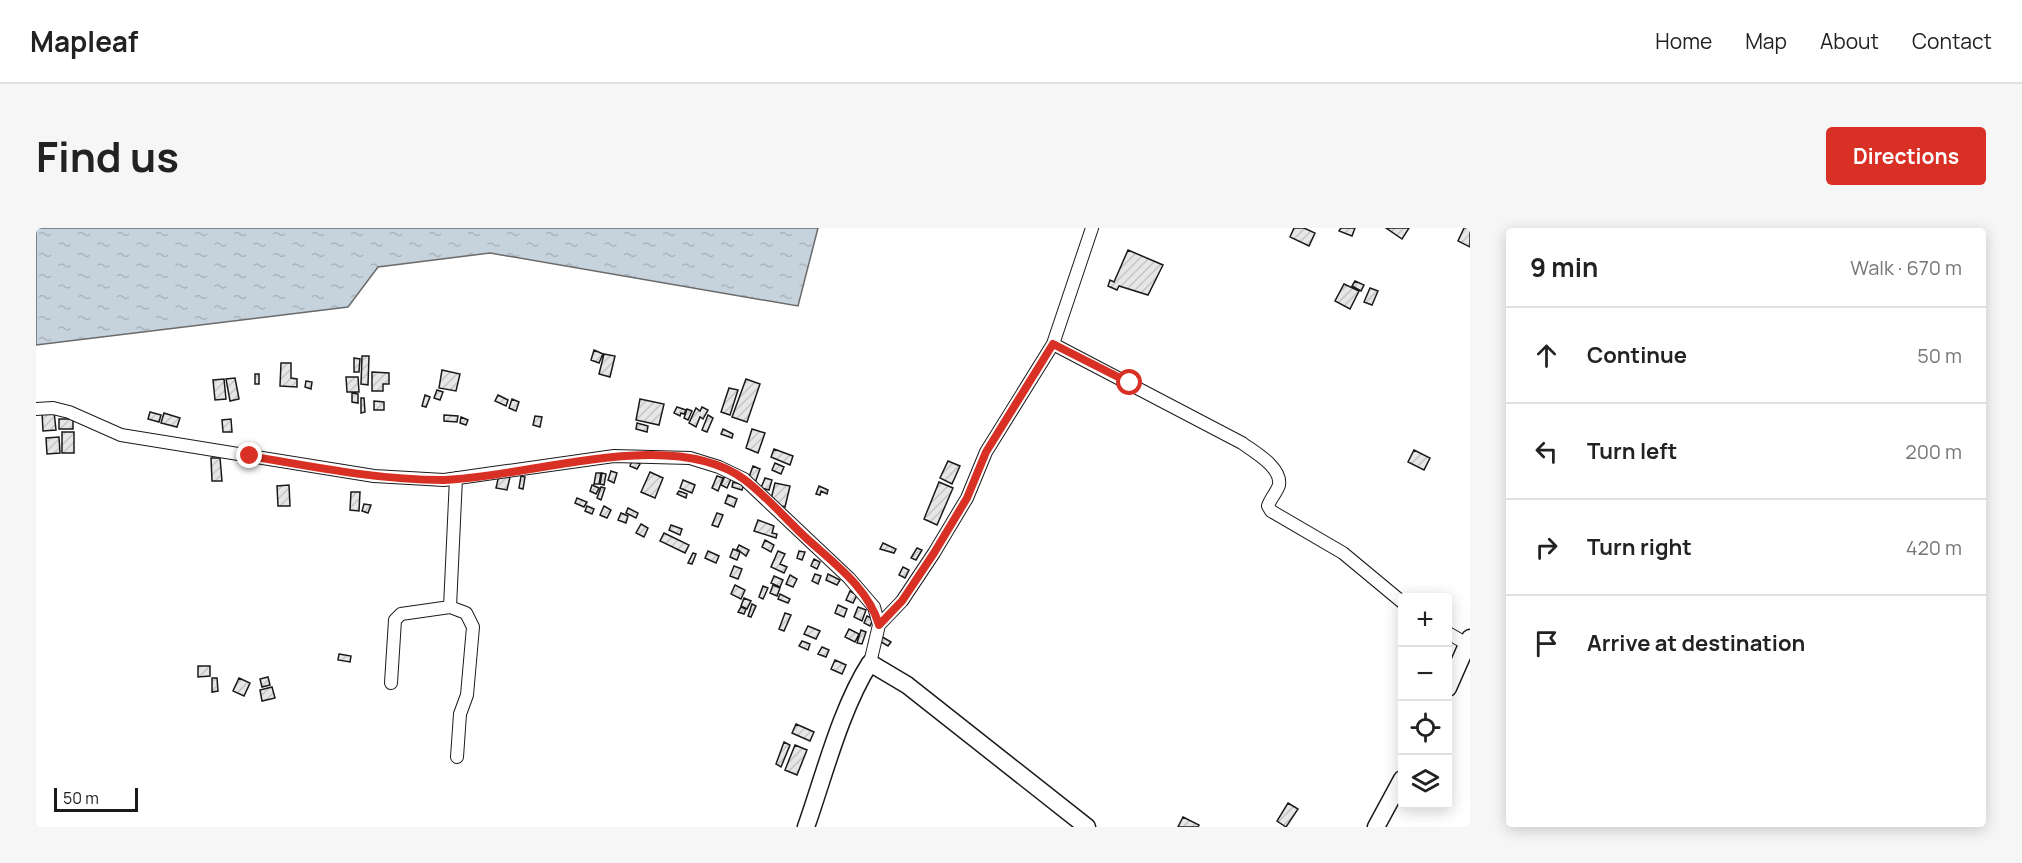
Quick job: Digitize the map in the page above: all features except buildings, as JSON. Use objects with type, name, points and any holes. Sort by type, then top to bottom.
[{"type":"main road","points":[[1452,679],[1468,641]]},
{"type":"main road","points":[[806,827],[849,706],[860,678],[870,663],[907,686],[1088,827]]},
{"type":"main road","points":[[1376,827],[1398,786]]},
{"type":"street","points":[[879,625],[902,601],[934,553],[967,498],[986,452],[1053,344],[1092,228]]},
{"type":"street","points":[[1053,344],[1242,443],[1269,463],[1279,477],[1278,487],[1268,506],[1271,511],[1343,553],[1398,599]]},
{"type":"street","points":[[36,409],[53,408],[69,412],[121,435],[374,477],[456,478],[614,456],[690,458],[719,467],[744,479],[849,578],[874,607],[879,625],[870,663]]},
{"type":"street","points":[[450,607],[456,478]]},
{"type":"street","points":[[391,683],[395,620],[401,614],[450,607],[466,613],[472,627],[467,694],[460,714],[456,756]]},
{"type":"street","points":[[1452,635],[1468,641]]},
{"type":"water","points":[[36,228],[818,228],[798,306],[490,253],[378,267],[348,307],[36,345]]},
{"type":"route","points":[[250,456],[374,477],[444,480],[538,469],[614,456],[690,458],[719,467],[744,479],[849,578],[874,607],[879,625],[902,601],[934,553],[967,498],[986,452],[1053,344],[1130,383]]}]
